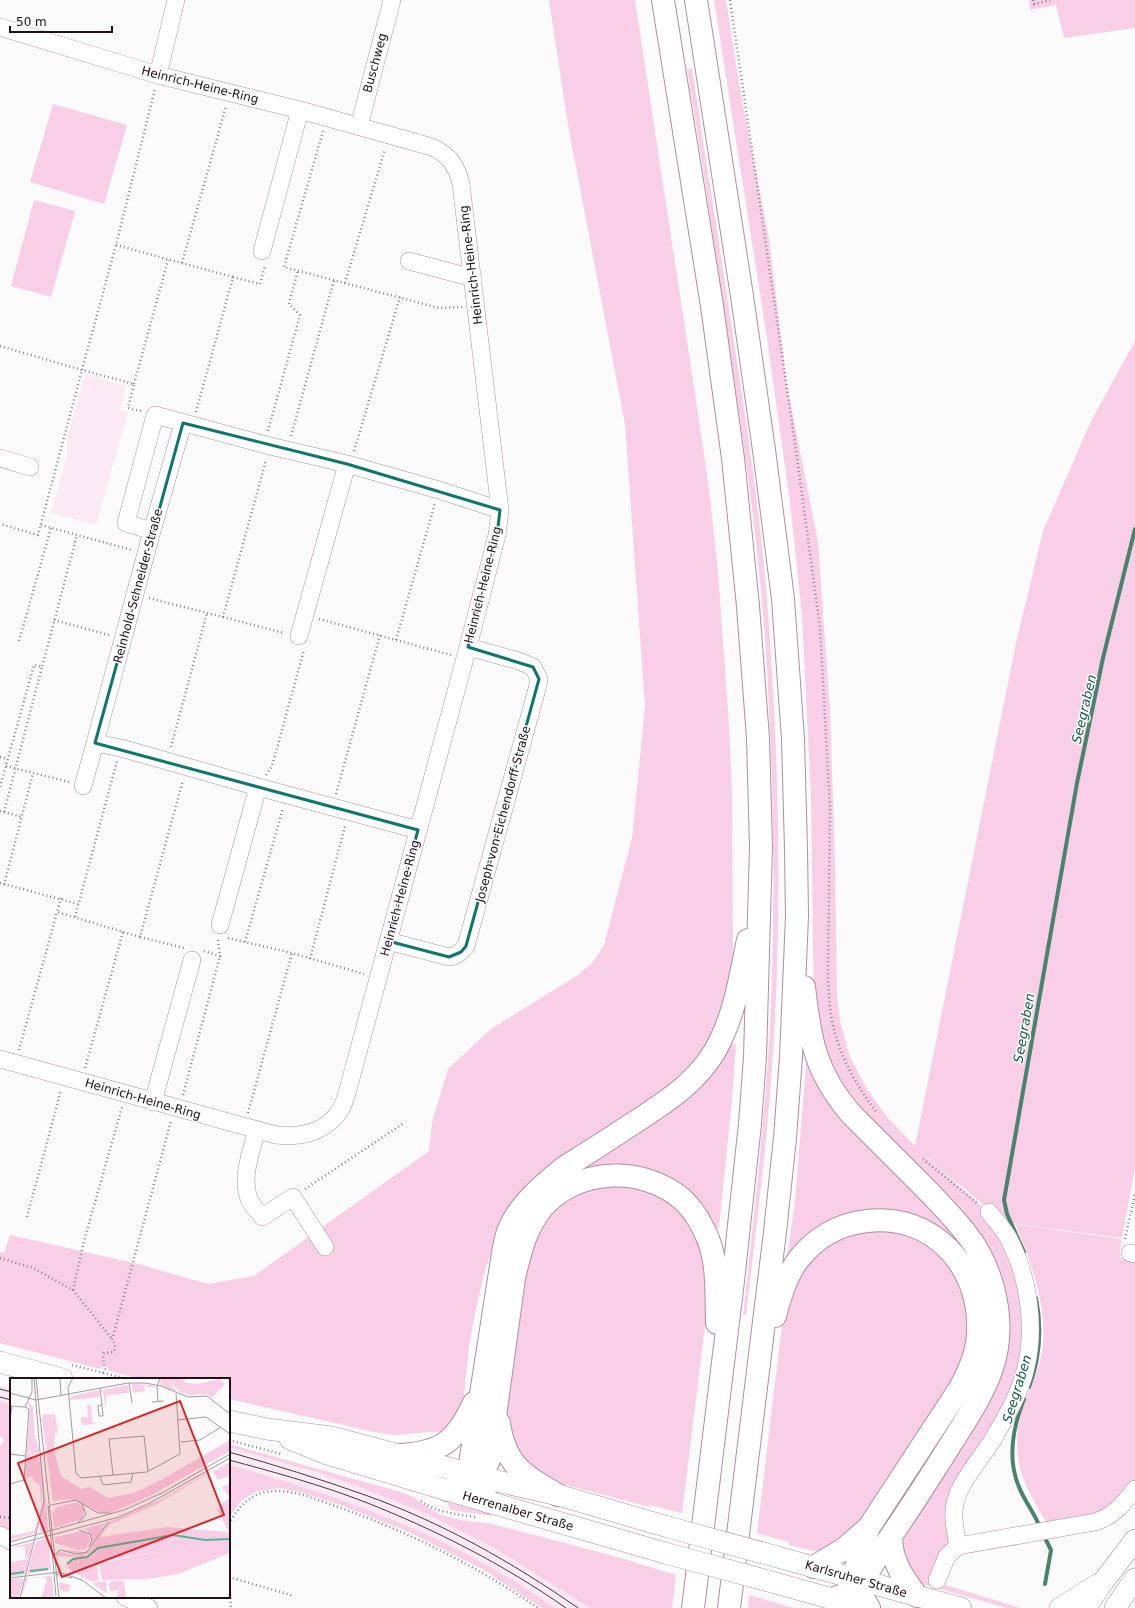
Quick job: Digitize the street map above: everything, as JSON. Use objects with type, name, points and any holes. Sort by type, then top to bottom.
[{"type":"highway","points":[[663,0],[710,298],[733,458],[748,606],[758,738],[761,847],[755,1057],[742,1199],[693,1608]]},
{"type":"highway","points":[[696,0],[742,296],[783,599],[793,739],[797,916],[791,1057],[785,1138],[729,1608]]},
{"type":"highway","points":[[489,1502],[475,1477],[471,1453],[505,1242],[509,1230],[516,1216],[535,1192],[565,1167],[670,1100],[693,1080],[713,1055],[722,1038],[730,1017],[760,884]]},
{"type":"highway","points":[[797,916],[810,1033],[815,1055],[823,1072],[840,1101],[851,1114],[943,1206],[969,1237],[984,1264],[998,1311],[998,1344],[994,1363],[980,1397],[859,1583],[846,1594],[832,1599]]},
{"type":"highway","points":[[447,1490],[466,1485],[486,1467],[489,1460],[514,1278],[521,1248],[530,1226],[542,1208],[557,1194],[587,1179],[612,1175],[633,1177],[651,1182],[668,1190],[694,1212],[704,1229],[712,1250],[715,1275],[719,1392]]},
{"type":"highway","points":[[755,1391],[781,1292],[797,1261],[806,1250],[840,1226],[876,1220],[894,1221],[911,1225],[928,1233],[951,1250],[967,1275],[978,1311],[978,1332],[975,1353],[969,1371],[960,1388],[869,1527],[860,1551],[859,1583],[869,1608]]},
{"type":"highway","points":[[401,1455],[420,1454],[432,1451],[446,1442],[464,1424],[481,1390]]},
{"type":"highway","points":[[497,1410],[501,1438],[507,1453],[513,1462],[522,1472],[536,1483],[558,1495]]},
{"type":"highway","points":[[814,1567],[844,1549],[869,1527]]},
{"type":"highway","points":[[891,1536],[891,1547],[898,1569],[918,1596]]},
{"type":"main road","points":[[0,1362],[58,1378]]},
{"type":"main road","name":"Herrenalber Straße","points":[[230,1421],[267,1429],[331,1436],[475,1477],[558,1495],[774,1556]]},
{"type":"main road","name":"Herrenalber Straße","points":[[267,1429],[327,1454],[665,1553],[832,1599]]},
{"type":"main road","points":[[1085,1608],[1135,1540]]},
{"type":"main road","name":"Karlsruher Straße","points":[[774,1556],[814,1567],[859,1583],[918,1596],[962,1608]]},
{"type":"main road","points":[[1060,1608],[1103,1582]]},
{"type":"main road","points":[[832,1599],[865,1608]]},
{"type":"street","points":[[158,75],[176,0]]},
{"type":"street","name":"Buschweg","points":[[359,126],[392,0]]},
{"type":"street","name":"Heinrich-Heine-Ring","points":[[0,27],[158,75],[359,126],[432,147],[445,153],[458,171],[461,184],[474,278],[500,510],[497,535],[466,653],[341,1110],[330,1122],[320,1128],[306,1134],[291,1137],[251,1129],[0,1060]]},
{"type":"street","points":[[262,251],[300,110]]},
{"type":"street","points":[[409,261],[474,278]]},
{"type":"street","points":[[152,531],[126,523],[155,415],[267,446],[347,464],[438,490],[500,510]]},
{"type":"street","name":"Reinhold-Schneider-Straße","points":[[83,786],[152,531],[183,423]]},
{"type":"street","points":[[0,458],[30,467]]},
{"type":"street","points":[[299,636],[347,464]]},
{"type":"street","name":"Joseph-von-Eichendorff-Straße","points":[[388,941],[449,957],[461,952],[466,946],[535,697],[539,679],[533,667],[519,661],[466,653]]},
{"type":"street","points":[[95,743],[121,748],[418,830]]},
{"type":"street","points":[[221,932],[258,787]]},
{"type":"street","points":[[153,1102],[197,955]]},
{"type":"street","points":[[251,1129],[250,1155],[246,1184],[249,1200],[262,1217],[293,1197],[325,1247]]},
{"type":"street","points":[[958,1546],[954,1510],[960,1490],[995,1437],[1010,1409],[1026,1368],[1029,1350],[1029,1314],[1021,1270],[1009,1239],[989,1212]]},
{"type":"street","points":[[937,1580],[947,1556],[958,1546],[1096,1522],[1113,1513],[1122,1506],[1135,1489]]},
{"type":"street","points":[[0,1535],[10,1540]]},
{"type":"street","points":[[127,1598],[149,1608]]},
{"type":"path","points":[[730,0],[794,435],[820,628],[830,808],[829,1003],[838,1045],[863,1094],[878,1115]]},
{"type":"path","points":[[1033,0],[1034,4],[1052,0]]},
{"type":"path","points":[[0,524],[38,535],[116,245],[158,75]]},
{"type":"path","points":[[182,264],[229,93]]},
{"type":"path","points":[[323,132],[284,267],[439,308],[476,306]]},
{"type":"path","points":[[345,283],[389,135]]},
{"type":"path","points":[[116,245],[260,284],[269,252],[262,251]]},
{"type":"path","points":[[155,415],[128,408],[168,260]]},
{"type":"path","points":[[223,617],[300,315],[289,304],[298,270]]},
{"type":"path","points":[[183,423],[195,418],[233,277]]},
{"type":"path","points":[[287,450],[334,280]]},
{"type":"path","points":[[347,464],[355,450],[400,297]]},
{"type":"path","points":[[0,346],[134,384]]},
{"type":"path","points":[[396,640],[438,490]]},
{"type":"path","points":[[41,525],[146,554]]},
{"type":"path","points":[[19,641],[51,528]]},
{"type":"path","points":[[4,812],[77,535]]},
{"type":"path","points":[[135,594],[267,628]]},
{"type":"path","points":[[168,761],[207,613]]},
{"type":"path","points":[[305,615],[396,640],[466,653]]},
{"type":"path","points":[[54,620],[124,638]]},
{"type":"path","points":[[310,959],[341,808],[380,635]]},
{"type":"path","points":[[258,787],[272,766],[303,654],[307,639],[299,636]]},
{"type":"path","points":[[0,787],[34,665],[42,667]]},
{"type":"path","points":[[75,917],[121,748]]},
{"type":"path","points":[[0,757],[8,759]]},
{"type":"path","points":[[6,766],[83,786]]},
{"type":"path","points":[[140,937],[187,766]]},
{"type":"path","points":[[4,885],[33,773]]},
{"type":"path","points":[[245,942],[283,808],[276,807]]},
{"type":"path","points":[[0,811],[22,817]]},
{"type":"path","points":[[0,884],[61,898],[78,904]]},
{"type":"path","points":[[20,1045],[61,898]]},
{"type":"path","points":[[57,912],[174,946]]},
{"type":"path","points":[[81,1082],[123,932]]},
{"type":"path","points":[[112,1340],[175,1108],[182,1098],[220,956],[221,932],[245,942],[292,953],[377,978]]},
{"type":"path","points":[[251,1129],[292,953]]},
{"type":"path","points":[[197,955],[220,956]]},
{"type":"path","points":[[27,1217],[65,1077]]},
{"type":"path","points":[[73,1290],[84,1241],[125,1094]]},
{"type":"path","points":[[293,1197],[404,1122]]},
{"type":"path","points":[[919,1155],[989,1212]]},
{"type":"path","points":[[1132,1253],[1125,1238],[1135,1193]]},
{"type":"path","points":[[0,1258],[34,1268],[73,1290],[115,1344],[115,1349],[113,1352],[104,1353],[102,1356],[105,1369],[103,1373]]},
{"type":"path","points":[[230,1522],[244,1503],[261,1493],[288,1491],[306,1496],[393,1528],[448,1553],[503,1584],[538,1608]]},
{"type":"path","points":[[230,1578],[294,1596]]},
{"type":"path","points":[[230,1593],[231,1608]]},
{"type":"highlighted area","points":[[183,423],[347,464],[500,510],[497,535],[468,647],[533,667],[539,679],[537,689],[466,946],[461,952],[449,957],[388,941],[418,830],[95,743]]},
{"type":"shaded area","points":[[549,0],[635,0],[709,489],[718,572],[729,725],[732,794],[733,949],[730,996],[699,1063],[495,1242],[485,1270],[475,1313],[469,1346],[463,1405],[443,1433],[430,1432],[396,1435],[379,1433],[230,1399],[230,1378],[136,1378],[109,1371],[105,1364],[100,1369],[0,1343],[0,1252],[4,1253],[10,1235],[138,1264],[208,1284],[254,1276],[429,1151],[432,1122],[448,1069],[491,1029],[578,975],[593,962],[604,945],[632,838],[645,707],[625,424],[568,125]]},
{"type":"shaded area","points":[[714,0],[726,0],[741,95],[769,239],[787,386],[818,542],[830,710],[835,861],[837,998],[841,1025],[850,1057],[867,1089],[887,1117],[915,1146],[1016,643],[1043,531],[1091,421],[1135,341],[1135,1168],[1122,1238],[1004,1222],[923,1154],[985,1209],[1019,1274],[1027,1341],[1013,1394],[954,1495],[949,1542],[932,1581],[1021,1608],[1007,1608],[919,1583],[912,1578],[900,1539],[989,1397],[1001,1288],[881,1134],[833,1076],[814,1012],[811,795],[802,615],[790,502],[767,338]]},
{"type":"shaded area","points":[[1029,0],[1135,0],[1135,28],[1064,38],[1056,5],[1030,10]]},
{"type":"shaded area","points":[[692,68],[744,407],[760,524],[767,603],[776,752],[778,807],[778,918],[775,1028],[766,1141],[746,1315],[743,1315],[764,1113],[769,1046],[773,952],[773,810],[767,668],[760,580],[750,493],[707,194],[687,69]]},
{"type":"shaded area","points":[[53,104],[127,125],[104,204],[30,182]]},
{"type":"shaded area","points":[[34,200],[75,211],[51,297],[11,286]]},
{"type":"shaded area","points":[[85,374],[126,386],[120,410],[128,412],[96,525],[51,513],[67,454],[67,439]]},
{"type":"shaded area","points":[[731,1044],[736,1044],[719,1228],[714,1228],[644,1171],[538,1206],[539,1199],[699,1083]]},
{"type":"shaded area","points":[[807,1053],[825,1090],[842,1114],[949,1221],[963,1240],[983,1280],[989,1301],[992,1322],[991,1343],[987,1365],[970,1404],[877,1548],[872,1545],[962,1408],[976,1383],[983,1365],[987,1347],[988,1319],[979,1286],[966,1259],[946,1238],[934,1230],[905,1217],[887,1213],[869,1212],[843,1218],[819,1229],[805,1239],[787,1259],[795,1201]]},
{"type":"shaded area","points":[[621,1186],[646,1190],[663,1197],[685,1215],[700,1238],[709,1293],[682,1513],[651,1505],[650,1507],[543,1479],[517,1457],[504,1427],[526,1263],[544,1221],[569,1197],[594,1187]]},
{"type":"shaded area","points":[[1015,1224],[1121,1239],[1120,1258],[1135,1262],[1135,1483],[1106,1513],[1048,1526],[1026,1486],[1021,1473],[1017,1447],[1019,1422],[1023,1406],[1038,1368],[1044,1336],[1041,1303],[1037,1286],[1027,1254]]},
{"type":"shaded area","points":[[898,1231],[931,1245],[960,1278],[970,1325],[963,1356],[953,1379],[849,1538],[819,1552],[789,1545],[789,1542],[757,1533],[783,1317],[793,1286],[812,1256],[850,1232]]},
{"type":"shaded area","points":[[0,1385],[10,1388],[10,1404],[0,1401]]},
{"type":"shaded area","points":[[0,1401],[10,1404],[10,1532],[0,1527],[0,1447],[4,1440],[0,1436]]},
{"type":"shaded area","points":[[230,1444],[404,1493],[413,1497],[439,1514],[460,1520],[492,1524],[614,1556],[676,1575],[672,1608],[590,1608],[496,1549],[429,1515],[323,1474],[230,1447]]},
{"type":"shaded area","points":[[230,1447],[323,1474],[429,1515],[496,1549],[590,1608],[555,1608],[533,1592],[482,1563],[408,1526],[338,1499],[230,1465]]},
{"type":"shaded area","points":[[230,1465],[315,1491],[399,1522],[479,1561],[518,1583],[555,1608],[542,1608],[482,1569],[409,1532],[343,1506],[300,1492],[280,1488],[257,1491],[242,1500],[230,1516]]},
{"type":"shaded area","points":[[448,1502],[493,1514],[492,1516],[451,1510],[447,1504]]},
{"type":"shaded area","points":[[749,1595],[794,1608],[748,1608]]},
{"type":"waterway","name":"Seegraben","points":[[1024,1252],[1007,1214],[1004,1200],[1077,783],[1103,658],[1135,529]]},
{"type":"waterway","name":"Seegraben","points":[[1029,1387],[1036,1365],[1039,1343],[1039,1320],[1036,1298]]},
{"type":"waterway","name":"Seegraben","points":[[1024,1399],[1014,1432],[1012,1454],[1013,1465],[1015,1476],[1021,1492],[1038,1523]]},
{"type":"waterway","name":"Seegraben","points":[[1045,1584],[1051,1550],[1046,1540]]},
{"type":"tram line","points":[[0,1389],[10,1392]]},
{"type":"tram line","points":[[0,1397],[10,1400]]},
{"type":"tram line","points":[[230,1452],[348,1489],[393,1506],[448,1530],[502,1559],[578,1608]]},
{"type":"tram line","points":[[230,1460],[332,1490],[418,1524],[468,1549],[518,1577],[566,1608]]}]
